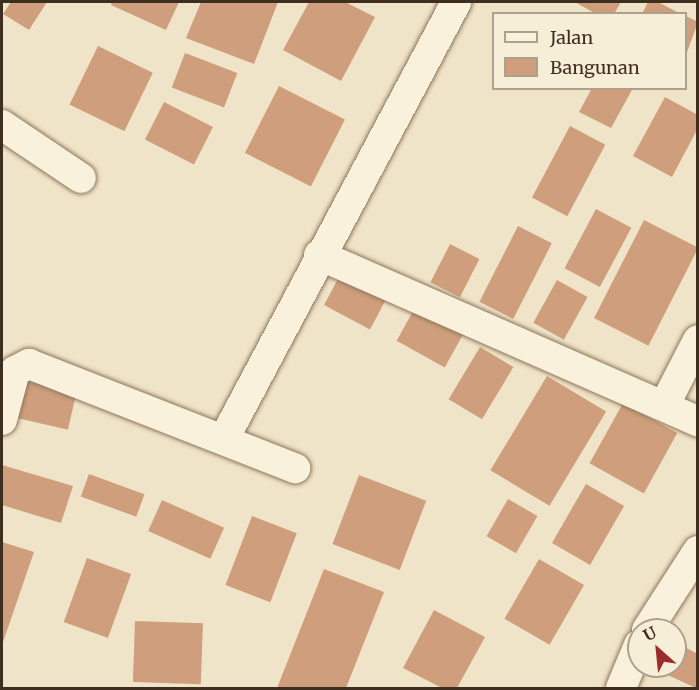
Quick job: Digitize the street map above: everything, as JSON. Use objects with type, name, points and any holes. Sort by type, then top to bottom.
[{"type":"street","points":[[225,437],[319,255],[456,2]]},
{"type":"street","points":[[2,125],[81,178]]},
{"type":"street","points":[[319,255],[698,421]]},
{"type":"street","points":[[664,406],[698,340]]},
{"type":"street","points":[[2,420],[13,375],[29,364],[225,437],[295,468]]},
{"type":"street","points":[[655,618],[698,551]]},
{"type":"street","points":[[621,688],[627,674]]},
{"type":"building","points":[[11,2],[47,2],[29,30],[3,14]]},
{"type":"building","points":[[112,2],[179,2],[166,30],[111,5]]},
{"type":"building","points":[[201,2],[278,2],[254,64],[186,38]]},
{"type":"building","points":[[309,2],[345,2],[375,17],[341,81],[283,50]]},
{"type":"building","points":[[575,2],[621,2],[615,12],[592,12]]},
{"type":"building","points":[[648,2],[658,2],[677,12],[643,12]]},
{"type":"building","points":[[687,16],[698,22],[687,52]]},
{"type":"building","points":[[98,46],[153,73],[124,131],[70,104]]},
{"type":"building","points":[[185,53],[237,73],[224,108],[172,88]]},
{"type":"building","points":[[279,86],[345,120],[311,186],[245,153]]},
{"type":"building","points":[[591,90],[632,90],[611,128],[579,112]]},
{"type":"building","points":[[665,97],[698,115],[698,128],[672,177],[633,156]]},
{"type":"building","points":[[164,102],[213,127],[194,164],[145,139]]},
{"type":"building","points":[[570,126],[605,145],[567,216],[532,198]]},
{"type":"building","points":[[596,209],[631,228],[600,287],[565,268]]},
{"type":"building","points":[[644,220],[698,248],[648,346],[594,318]]},
{"type":"building","points":[[518,226],[552,243],[513,319],[479,302]]},
{"type":"building","points":[[450,244],[479,259],[460,297],[430,282]]},
{"type":"building","points":[[340,275],[386,299],[370,329],[324,305]]},
{"type":"building","points":[[557,280],[588,297],[564,340],[533,323]]},
{"type":"building","points":[[417,304],[465,331],[445,367],[397,341]]},
{"type":"building","points":[[480,347],[513,367],[482,419],[449,399]]},
{"type":"building","points":[[547,376],[606,412],[549,506],[490,470]]},
{"type":"building","points":[[17,379],[76,393],[68,430],[8,416]]},
{"type":"building","points":[[623,403],[677,433],[644,493],[590,463]]},
{"type":"building","points":[[2,465],[73,486],[61,523],[2,505]]},
{"type":"building","points":[[89,474],[144,494],[136,517],[81,497]]},
{"type":"building","points":[[359,475],[426,501],[400,570],[332,544]]},
{"type":"building","points":[[586,484],[624,506],[590,565],[552,543]]},
{"type":"building","points":[[508,499],[537,516],[516,553],[487,536]]},
{"type":"building","points":[[162,500],[224,528],[210,559],[148,531]]},
{"type":"building","points":[[252,516],[297,533],[270,602],[225,585]]},
{"type":"building","points":[[2,542],[34,552],[2,645]]},
{"type":"building","points":[[87,558],[131,574],[108,638],[64,622]]},
{"type":"building","points":[[539,559],[584,585],[550,645],[504,619]]},
{"type":"building","points":[[324,569],[384,592],[346,688],[277,688]]},
{"type":"building","points":[[434,610],[485,637],[457,688],[442,688],[403,668]]},
{"type":"building","points":[[135,621],[203,623],[201,684],[133,682]]},
{"type":"building","points":[[687,648],[698,654],[696,688],[674,678],[687,678]]}]
